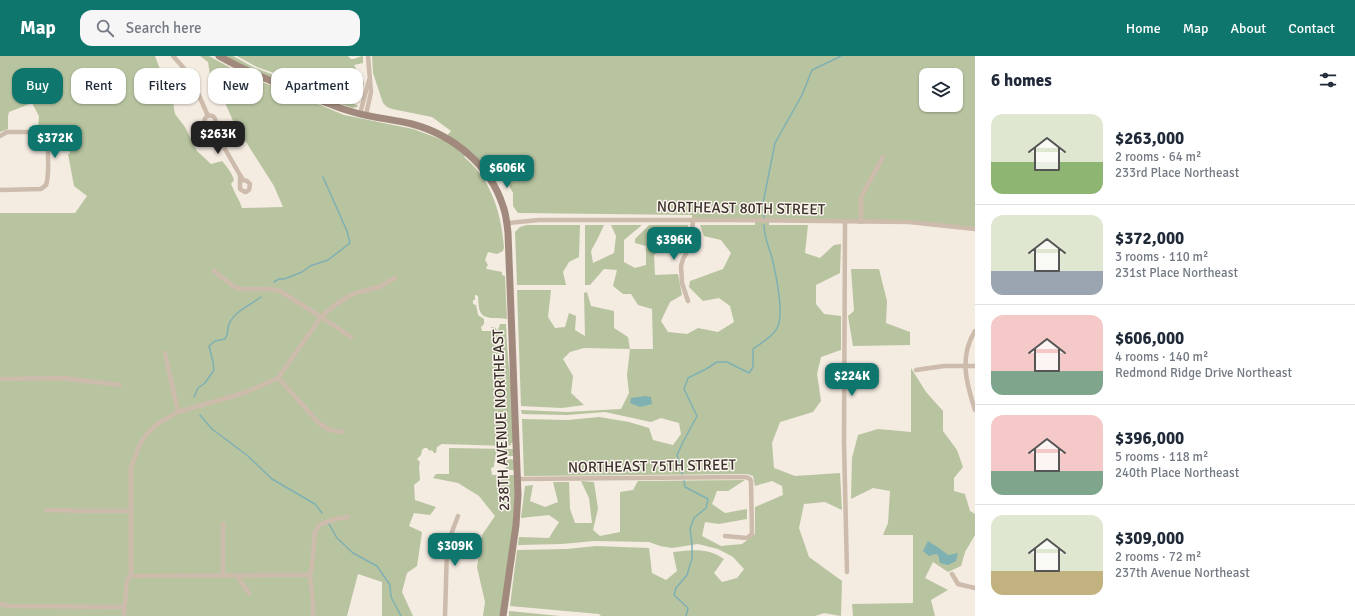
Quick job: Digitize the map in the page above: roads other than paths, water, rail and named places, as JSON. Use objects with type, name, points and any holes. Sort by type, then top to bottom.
[{"type":"street","points":[[173,56],[190,75],[208,116],[211,115],[215,119],[215,123],[212,126],[240,175]]},
{"type":"street","name":"238TH AVENUE NORTHEAST","points":[[219,56],[251,74],[344,109],[363,115],[413,124],[432,130],[466,152],[480,166],[498,193],[507,223],[517,479],[516,521],[503,616]]},
{"type":"street","points":[[363,115],[371,92],[368,56]]},
{"type":"street","points":[[0,136],[8,132],[38,132],[44,135],[47,146],[47,179],[46,185],[43,188],[38,190],[0,190]]},
{"type":"street","points":[[861,222],[862,197],[883,157]]},
{"type":"street","name":"NORTHEAST 80TH STREET","points":[[507,223],[539,220],[909,222],[975,229]]},
{"type":"street","points":[[688,301],[682,283],[681,266],[691,244],[693,220]]},
{"type":"street","points":[[845,222],[844,444],[847,572]]},
{"type":"street","points":[[214,271],[233,286],[240,288],[264,288],[280,291],[351,337]]},
{"type":"street","points":[[124,616],[127,580],[131,576],[131,474],[137,451],[147,434],[157,424],[178,412],[244,393],[278,378],[321,317],[335,305],[349,296],[379,287],[395,278]]},
{"type":"street","points":[[975,331],[967,349],[964,365],[969,393],[975,410]]},
{"type":"street","points":[[165,353],[178,412]]},
{"type":"street","points":[[916,370],[944,366],[975,366]]},
{"type":"street","points":[[0,379],[63,378],[120,385]]},
{"type":"street","points":[[278,378],[320,424],[330,430],[343,432]]},
{"type":"street","name":"NORTHEAST 75TH STREET","points":[[517,479],[746,477],[751,482],[752,534],[747,538],[726,536]]},
{"type":"street","points":[[46,510],[131,511]]},
{"type":"street","points":[[445,616],[447,548],[458,516]]},
{"type":"street","points":[[313,616],[310,575],[314,535],[316,529],[332,519],[348,518]]},
{"type":"street","points":[[222,524],[223,575]]},
{"type":"street","points":[[952,574],[958,584],[975,588]]},
{"type":"street","points":[[131,576],[310,575]]},
{"type":"street","points":[[238,576],[249,593]]},
{"type":"street","points":[[0,604],[10,606],[124,607]]},
{"type":"water","points":[[645,396],[651,397],[652,404],[640,407],[630,403],[631,398]]},
{"type":"water","points":[[928,541],[948,555],[958,553],[956,561],[948,565],[940,563],[938,555],[936,554],[929,556],[923,551]]},
{"type":"waterway","points":[[764,218],[763,203],[775,143],[802,95],[812,70],[841,56]]},
{"type":"waterway","points":[[274,282],[302,272],[310,266],[328,260],[350,243],[347,231],[323,177]]},
{"type":"waterway","points":[[682,474],[677,455],[697,416],[684,389],[688,378],[717,362],[727,362],[749,373],[753,367],[753,349],[770,336],[778,326],[780,319],[779,292],[764,225]]},
{"type":"waterway","points":[[194,397],[198,388],[205,383],[214,370],[209,346],[215,341],[225,339],[229,324],[235,315],[261,297]]},
{"type":"waterway","points":[[200,415],[212,429],[248,456],[272,479],[315,504],[322,513]]},
{"type":"waterway","points":[[684,481],[685,487],[708,499],[706,508],[694,518],[690,529],[692,558],[687,575],[676,588],[674,595],[688,608],[686,616]]},
{"type":"waterway","points":[[329,524],[337,538],[353,553],[377,566],[390,585],[391,597],[401,616]]}]
